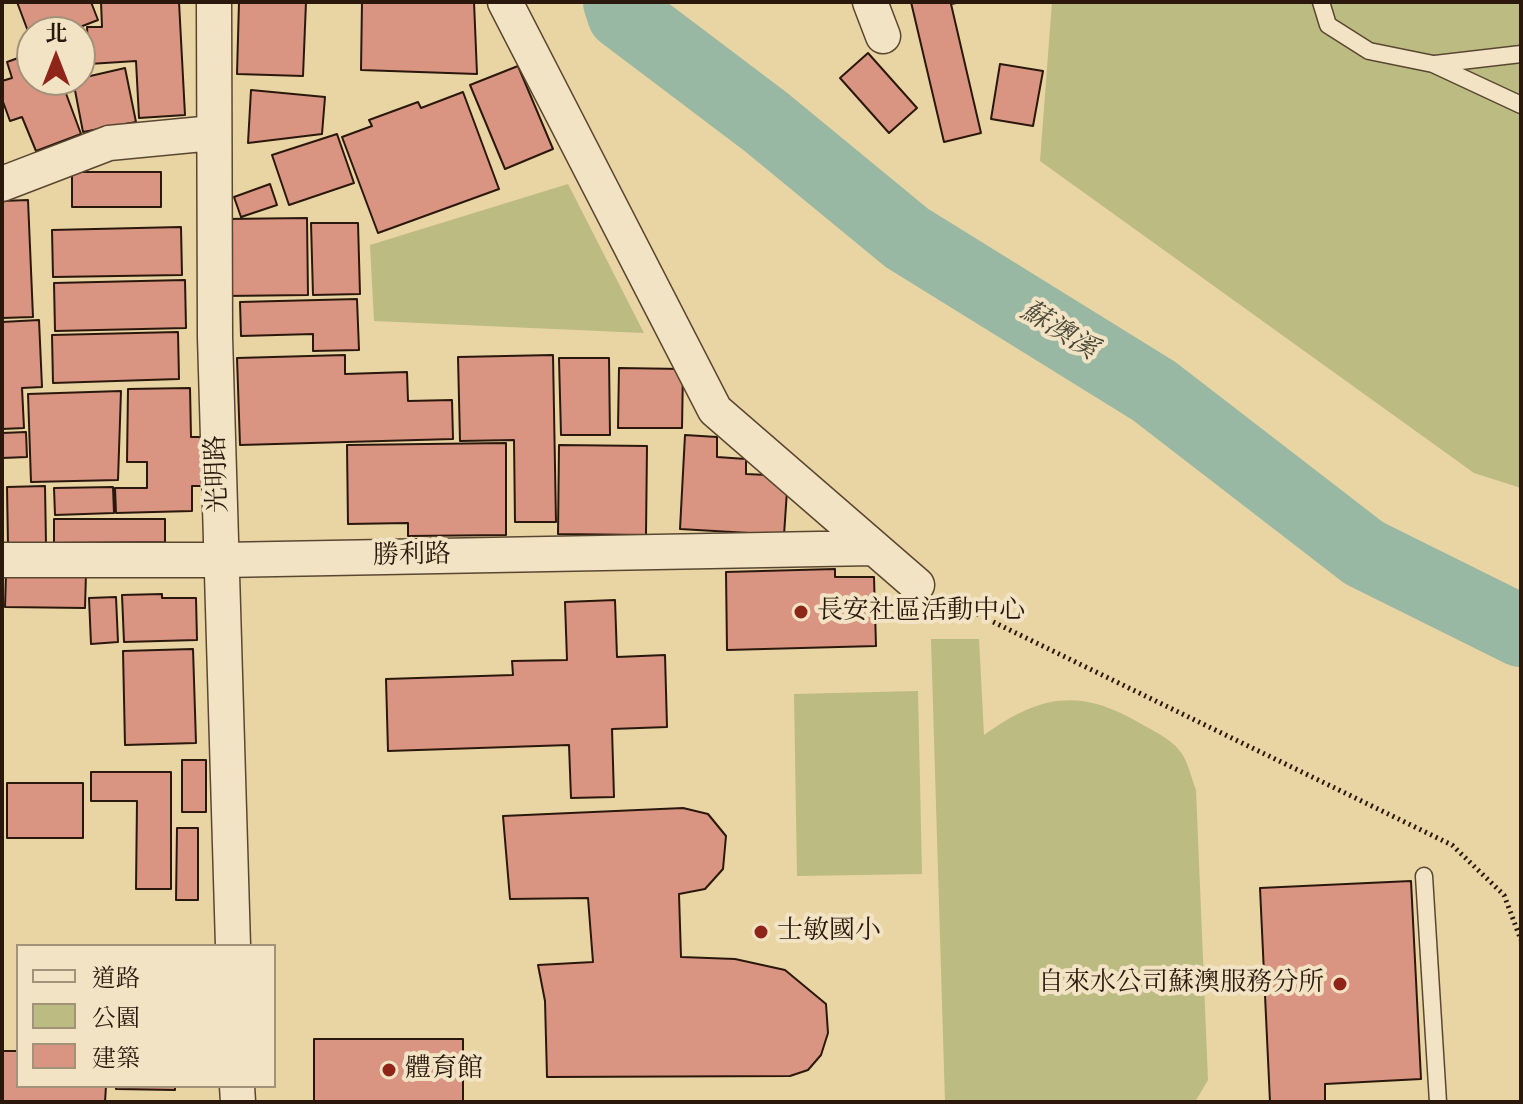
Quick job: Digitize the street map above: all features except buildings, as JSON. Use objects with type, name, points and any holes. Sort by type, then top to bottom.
[{"type":"street","name":"光明路","points":[[214,2],[213,133],[233,944]]},
{"type":"street","points":[[505,2],[715,410],[917,585]]},
{"type":"street","points":[[870,2],[883,36]]},
{"type":"street","points":[[2,184],[109,143],[213,133]]},
{"type":"street","name":"勝利路","points":[[2,560],[222,560],[873,548]]},
{"type":"lane","points":[[1321,2],[1328,25],[1369,51],[1433,64],[1521,105]]},
{"type":"lane","points":[[1433,64],[1521,54]]},
{"type":"lane","points":[[1424,876],[1438,1102]]},
{"type":"path","points":[[917,585],[1452,845],[1504,895],[1521,940]]},
{"type":"green space","points":[[1052,2],[1521,2],[1521,488],[1474,473],[1040,161]]},
{"type":"green space","points":[[568,184],[644,333],[374,321],[370,245]]},
{"type":"green space","points":[[931,639],[979,639],[984,735],[1022,712],[1059,701],[1077,700],[1116,711],[1138,722],[1166,738],[1182,754],[1196,790],[1208,1080],[1195,1102],[945,1102]]},
{"type":"green space","points":[[918,691],[922,874],[797,876],[794,694]]},
{"type":"waterway","name":"蘇澳溪","points":[[619,2],[623,14],[766,122],[907,238],[1154,391],[1364,553],[1521,631]]},
{"type":"place","name":"長安社區活動中心","points":[[801,612]]},
{"type":"place","name":"士敏國小","points":[[761,932]]},
{"type":"place","name":"自來水公司蘇澳服務分所","points":[[1340,984]]},
{"type":"place","name":"體育館","points":[[389,1070]]}]
